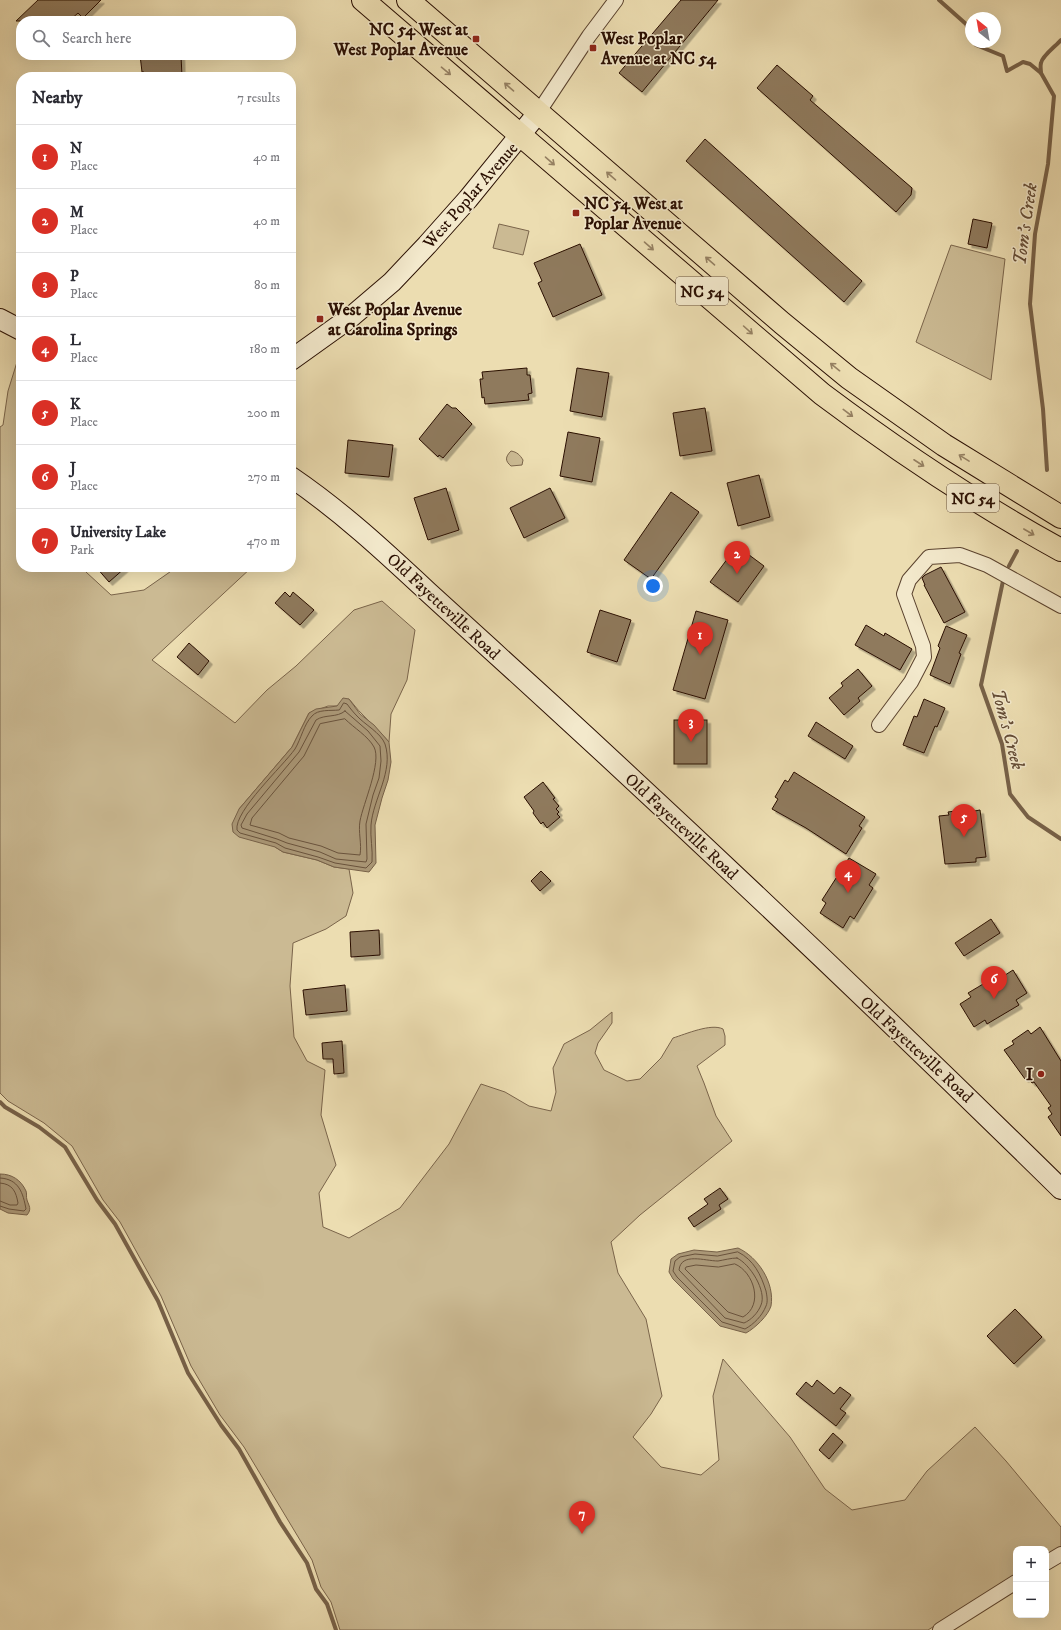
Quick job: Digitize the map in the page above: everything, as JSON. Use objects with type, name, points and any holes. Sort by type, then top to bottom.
[{"type":"highway","name":"NC 54","points":[[363,0],[822,394],[886,442],[935,474],[1028,532],[1061,550]]},
{"type":"highway","name":"NC 54","points":[[408,0],[770,313],[848,378],[944,445],[1061,517]]},
{"type":"street","name":"West Poplar Avenue","points":[[296,356],[351,317],[392,282],[427,245],[521,136],[589,36],[616,0]]},
{"type":"street","points":[[0,319],[16,327]]},
{"type":"street","name":"Old Fayetteville Road","points":[[296,480],[314,493],[373,541],[687,829],[871,1006],[914,1044],[1061,1189]]},
{"type":"street","points":[[879,725],[911,682],[924,657],[923,646],[904,594],[909,580],[929,557],[960,555],[987,564],[1061,606]]},
{"type":"street","points":[[1049,1561],[1061,1554]]},
{"type":"street","points":[[940,1630],[1013,1584]]},
{"type":"shaded area","points":[[499,224],[529,231],[523,255],[493,248]]},
{"type":"shaded area","points":[[951,245],[1005,259],[991,380],[916,342]]},
{"type":"shaded area","points":[[16,365],[16,572],[86,572],[111,595],[144,590],[170,572],[247,572],[152,660],[235,723],[267,690],[296,666],[354,610],[382,601],[415,630],[407,680],[391,714],[389,742],[349,699],[337,706],[328,706],[309,713],[292,747],[239,809],[275,847],[283,852],[317,860],[334,867],[349,869],[353,893],[346,916],[326,929],[293,943],[290,986],[294,1037],[307,1061],[325,1070],[321,1115],[336,1165],[319,1193],[323,1227],[349,1238],[400,1208],[449,1144],[481,1084],[505,1092],[529,1106],[551,1111],[556,1092],[553,1068],[564,1044],[590,1030],[612,1012],[612,1023],[598,1043],[595,1053],[604,1070],[627,1081],[640,1079],[661,1058],[673,1038],[705,1028],[712,1027],[723,1029],[725,1045],[697,1066],[716,1116],[732,1141],[640,1215],[611,1242],[618,1273],[646,1319],[662,1396],[651,1414],[633,1437],[661,1467],[701,1475],[719,1460],[713,1396],[723,1359],[790,1437],[825,1489],[852,1510],[905,1500],[927,1471],[975,1427],[1006,1461],[1061,1527],[1061,1547],[1049,1554],[1049,1546],[1013,1546],[1013,1577],[928,1630],[340,1630],[331,1602],[321,1587],[312,1560],[244,1447],[220,1415],[191,1366],[161,1296],[120,1222],[103,1200],[72,1146],[44,1123],[8,1101],[0,1093],[0,427],[3,425],[8,391]]},
{"type":"shaded area","points":[[511,451],[517,453],[521,457],[523,460],[522,465],[511,466],[506,459]]},
{"type":"water","points":[[343,698],[349,699],[360,714],[374,725],[389,742],[391,762],[388,780],[375,825],[376,863],[369,872],[334,867],[317,860],[283,852],[275,847],[239,837],[233,832],[232,824],[239,809],[292,747],[309,713],[316,709],[337,706]]},
{"type":"water","points":[[0,1174],[16,1178],[24,1187],[30,1208],[27,1215],[8,1213],[0,1209]]},
{"type":"water","points":[[738,1248],[752,1258],[764,1272],[768,1280],[772,1297],[771,1306],[767,1314],[757,1325],[746,1333],[720,1326],[673,1279],[669,1272],[671,1259],[678,1254],[694,1250],[717,1252]]},
{"type":"building","points":[[38,0],[101,0],[85,16],[81,16],[78,13],[75,16],[21,16]]},
{"type":"building","points":[[681,0],[718,0],[642,92],[619,73]]},
{"type":"building","points":[[141,60],[181,60],[182,72],[142,72]]},
{"type":"building","points":[[777,65],[813,96],[810,100],[912,188],[911,195],[896,212],[757,88]]},
{"type":"building","points":[[705,139],[862,281],[844,302],[686,161]]},
{"type":"building","points":[[973,219],[992,223],[987,248],[968,244]]},
{"type":"building","points":[[580,244],[602,295],[553,317],[538,283],[542,281],[534,263]]},
{"type":"building","points":[[527,368],[527,375],[530,375],[532,393],[528,394],[529,400],[485,404],[484,397],[482,398],[480,379],[483,379],[482,372]]},
{"type":"building","points":[[577,368],[609,373],[602,417],[570,411]]},
{"type":"building","points":[[447,404],[452,408],[456,408],[472,424],[443,458],[439,455],[438,457],[419,439]]},
{"type":"building","points":[[705,408],[712,451],[680,456],[673,413]]},
{"type":"building","points":[[568,432],[600,438],[592,482],[560,476]]},
{"type":"building","points":[[348,440],[393,445],[389,477],[345,473]]},
{"type":"building","points":[[759,475],[770,517],[738,526],[727,483]]},
{"type":"building","points":[[446,488],[459,530],[428,540],[414,498]]},
{"type":"building","points":[[550,488],[565,518],[524,538],[510,508]]},
{"type":"building","points":[[671,492],[699,512],[651,579],[624,560]]},
{"type":"building","points":[[737,546],[764,566],[738,602],[710,582]]},
{"type":"building","points":[[941,567],[965,612],[944,623],[924,585],[922,578]]},
{"type":"building","points":[[100,572],[120,572],[109,582]]},
{"type":"building","points":[[285,592],[290,597],[293,592],[314,610],[300,625],[275,603]]},
{"type":"building","points":[[600,610],[631,620],[617,662],[587,652]]},
{"type":"building","points":[[696,611],[728,620],[705,699],[673,690]]},
{"type":"building","points":[[866,625],[884,636],[885,633],[912,649],[900,670],[855,645]]},
{"type":"building","points":[[946,626],[967,635],[959,653],[961,654],[950,684],[930,675],[940,648],[938,646]]},
{"type":"building","points":[[189,643],[209,661],[198,675],[177,657]]},
{"type":"building","points":[[858,669],[872,686],[858,698],[860,701],[844,715],[829,698],[843,686],[841,683]]},
{"type":"building","points":[[924,699],[945,708],[937,727],[935,726],[924,753],[903,745],[914,716],[917,717]]},
{"type":"building","points":[[674,720],[707,720],[707,764],[674,764]]},
{"type":"building","points":[[816,722],[853,746],[845,759],[808,736]]},
{"type":"building","points":[[794,772],[865,817],[859,826],[862,828],[846,854],[806,828],[772,809],[778,799],[775,797],[785,780],[788,782]]},
{"type":"building","points":[[543,782],[559,806],[556,809],[559,812],[557,814],[560,817],[547,828],[543,822],[541,824],[524,797]]},
{"type":"building","points":[[969,809],[969,812],[980,810],[986,857],[976,858],[976,862],[945,864],[939,816],[949,815],[948,812]]},
{"type":"building","points":[[849,858],[876,874],[869,885],[873,888],[854,919],[850,916],[843,928],[820,913],[826,903],[822,900]]},
{"type":"building","points":[[541,871],[551,881],[540,891],[531,881]]},
{"type":"building","points":[[991,919],[1000,933],[964,956],[955,943]]},
{"type":"building","points":[[379,930],[380,955],[351,957],[350,932]]},
{"type":"building","points":[[1013,970],[1027,993],[1016,1000],[1019,1005],[987,1024],[985,1020],[974,1027],[960,1004],[971,997],[968,993],[1000,974],[1002,977]]},
{"type":"building","points":[[345,985],[347,1011],[306,1015],[303,990]]},
{"type":"building","name":"I","points":[[1040,1027],[1061,1061],[1061,1136],[1048,1117],[1052,1114],[1048,1108],[1051,1106],[1034,1082],[1032,1083],[1028,1077],[1025,1079],[1004,1050],[1014,1044],[1012,1041],[1028,1030],[1031,1034]]},
{"type":"building","points":[[342,1041],[344,1073],[334,1074],[333,1059],[323,1059],[322,1043]]},
{"type":"building","points":[[720,1188],[728,1199],[719,1205],[721,1209],[694,1227],[688,1218],[708,1204],[704,1199]]},
{"type":"building","points":[[1015,1309],[1042,1337],[1014,1364],[987,1336]]},
{"type":"building","points":[[817,1380],[834,1394],[840,1387],[851,1395],[840,1409],[846,1413],[836,1426],[796,1394],[806,1382],[812,1387]]},
{"type":"building","points":[[833,1433],[843,1442],[829,1459],[819,1450]]},
{"type":"waterway","name":"Tom's Creek","points":[[939,0],[965,23]]},
{"type":"waterway","points":[[1041,73],[1042,60],[1046,54],[1061,40]]},
{"type":"waterway","name":"Tom's Creek","points":[[983,48],[1003,56],[1007,71],[1023,62],[1030,64],[1041,73],[1054,96],[1048,164],[1035,234],[1030,304],[1043,409],[1047,470]]},
{"type":"waterway","name":"Tom's Creek","points":[[1009,566],[1017,551]]},
{"type":"waterway","name":"Tom's Creek","points":[[1003,581],[981,685],[1002,744],[1010,794],[1028,817],[1061,839]]},
{"type":"waterway","points":[[0,1102],[5,1107],[39,1127],[65,1147],[97,1200],[115,1224],[158,1301],[188,1373],[221,1425],[239,1449],[280,1522],[307,1563],[316,1589],[327,1604],[336,1630]]},
{"type":"place","name":"NC 54 West at West Poplar Avenue","points":[[476,39]]},
{"type":"place","name":"West Poplar Avenue at NC 54","points":[[593,48]]},
{"type":"place","name":"NC 54 West at Poplar Avenue","points":[[576,213]]},
{"type":"place","name":"West Poplar Avenue at Carolina Springs","points":[[320,319]]},
{"type":"place","name":"M","points":[[737,574]]},
{"type":"place","name":"N","points":[[700,655]]},
{"type":"place","name":"P","points":[[691,742]]},
{"type":"place","name":"K","points":[[964,837]]},
{"type":"place","name":"L","points":[[848,893]]},
{"type":"place","name":"J","points":[[994,999]]},
{"type":"place","name":"I","points":[[1041,1074]]},
{"type":"place","name":"University Lake","points":[[582,1534]]}]
